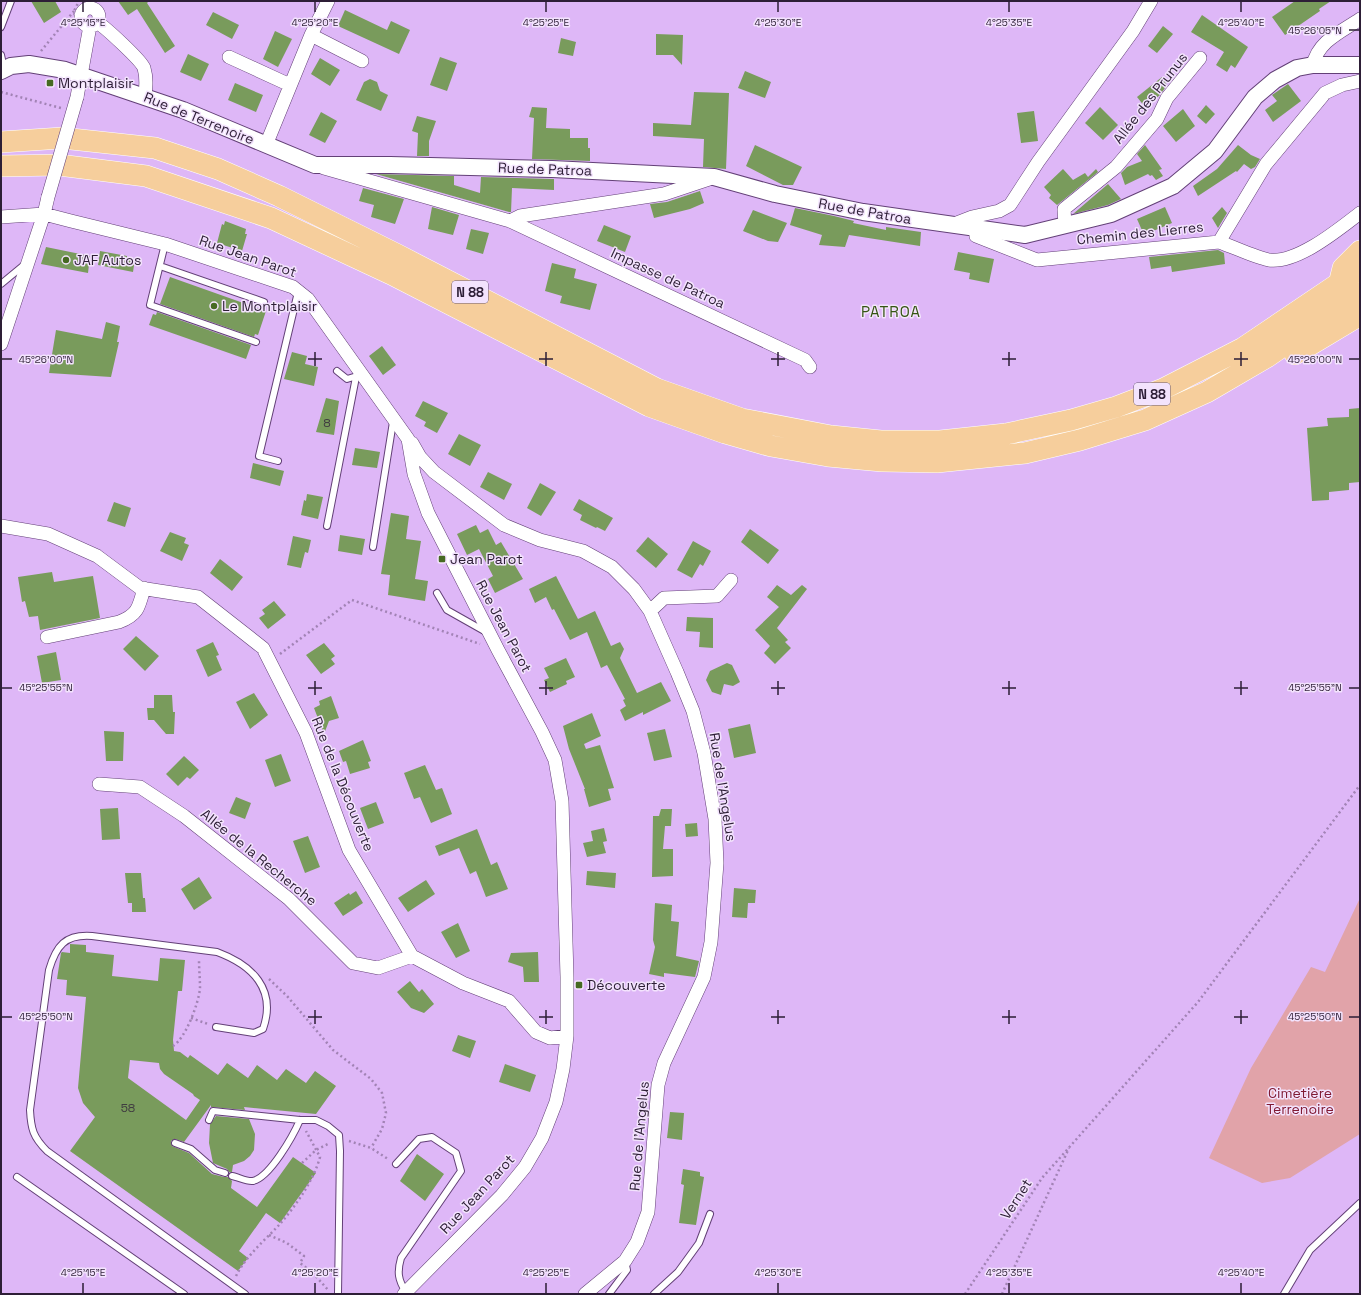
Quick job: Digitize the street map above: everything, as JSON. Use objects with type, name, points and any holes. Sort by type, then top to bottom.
[{"type":"highway","name":"N 88","points":[[2,142],[62,138],[155,148],[218,169],[279,196],[398,255],[657,389],[742,419],[831,436],[881,441],[940,441],[1006,434],[1071,420],[1116,408],[1163,389],[1243,348],[1360,269]]},
{"type":"highway","name":"N 88","points":[[1,166],[59,165],[146,176],[271,218],[391,274],[649,406],[725,433],[771,446],[828,456],[882,461],[937,462],[1024,453],[1080,440],[1144,420],[1206,392],[1267,357],[1360,293]]},
{"type":"highway","points":[[1339,284],[1343,268],[1360,251]]},
{"type":"highway","points":[[1267,357],[1291,356],[1360,316]]},
{"type":"street","points":[[266,145],[311,35],[328,1]]},
{"type":"street","points":[[954,224],[972,217],[999,211],[1010,205],[1038,162],[1133,31],[1151,1]]},
{"type":"street","points":[[83,5],[81,14],[82,22],[94,24],[109,30],[143,67],[146,80],[145,96]]},
{"type":"street","points":[[1313,65],[1315,54],[1325,43],[1360,19]]},
{"type":"street","points":[[1,344],[44,214],[77,97],[94,24]]},
{"type":"street","points":[[311,35],[362,61]]},
{"type":"street","points":[[229,57],[290,85]]},
{"type":"street","name":"Allée des Prunus","points":[[1064,225],[1064,209],[1116,167],[1157,119],[1167,98],[1200,58]]},
{"type":"street","name":"Rue de Terrenoire","points":[[2,65],[11,66],[28,64],[65,70],[183,110],[315,165]]},
{"type":"street","name":"Rue de Patroa","points":[[315,165],[390,165],[552,169],[714,177],[775,194],[863,212],[1025,235],[1111,214],[1173,186],[1215,151],[1255,97],[1275,80],[1297,68],[1313,65],[1360,65]]},
{"type":"street","name":"Chemin des Lierres","points":[[977,228],[976,236],[1037,260],[1219,242],[1266,164],[1325,93],[1342,85],[1360,81]]},
{"type":"street","name":"Impasse de Patroa","points":[[315,165],[510,221],[805,360],[810,367]]},
{"type":"street","points":[[510,221],[520,216],[664,194],[714,177]]},
{"type":"street","points":[[1219,242],[1269,260],[1292,257],[1326,239],[1360,213]]},
{"type":"street","name":"Rue Jean Parot","points":[[1,217],[44,214],[165,244],[298,290],[308,299],[359,376],[394,418],[408,438],[414,474],[428,513],[542,732],[555,760],[562,801],[567,977],[567,1036],[563,1069],[556,1102],[542,1138],[525,1167],[502,1195],[405,1293]]},
{"type":"street","name":"Rue de l'Angelus","points":[[408,438],[420,457],[434,472],[504,525],[540,540],[583,551],[612,567],[634,589],[650,611],[693,712],[704,753],[715,819],[717,863],[716,893],[711,942],[704,977],[664,1063],[658,1085],[648,1212],[637,1242],[625,1261],[585,1294]]},
{"type":"street","points":[[1,526],[48,534],[78,547],[97,556],[140,588],[144,588],[139,608],[128,619],[47,637]]},
{"type":"street","points":[[650,611],[664,598],[717,596],[732,580]]},
{"type":"street","name":"Rue de la Découverte","points":[[144,588],[198,597],[263,648],[306,732],[349,850],[412,956]]},
{"type":"street","name":"Allée de la Recherche","points":[[99,784],[140,788],[184,816],[289,898],[353,963],[378,968],[412,956]]},
{"type":"street","points":[[412,956],[463,983],[509,1000],[536,1032],[550,1038],[567,1036]]},
{"type":"lane","points":[[1,27],[11,1]]},
{"type":"lane","points":[[165,244],[150,304],[256,342]]},
{"type":"lane","points":[[1,284],[28,261]]},
{"type":"lane","points":[[160,266],[264,302]]},
{"type":"lane","points":[[278,461],[259,456],[298,290]]},
{"type":"lane","points":[[327,526],[359,376],[347,379],[337,371]]},
{"type":"lane","points":[[373,547],[394,418]]},
{"type":"lane","points":[[437,593],[447,610],[490,634]]},
{"type":"lane","points":[[216,1027],[254,1033],[263,1029],[266,1020],[265,994],[254,973],[233,958],[217,952],[78,935],[67,939],[59,947],[53,957],[49,970],[30,1110],[31,1125],[36,1140],[47,1151],[245,1294]]},
{"type":"lane","points":[[209,1120],[213,1111],[226,1111],[300,1120],[316,1120],[328,1126],[339,1136],[338,1294]]},
{"type":"lane","points":[[232,1176],[251,1181],[262,1177],[294,1134],[300,1120]]},
{"type":"lane","points":[[396,1164],[419,1139],[432,1137],[456,1153],[461,1171],[401,1258],[398,1268],[399,1281],[405,1293]]},
{"type":"lane","points":[[175,1143],[191,1149],[215,1170],[225,1173]]},
{"type":"lane","points":[[17,1177],[184,1294]]},
{"type":"lane","points":[[1284,1294],[1310,1250],[1360,1202]]},
{"type":"lane","points":[[654,1294],[678,1272],[700,1243],[710,1214]]},
{"type":"lane","points":[[609,1294],[627,1270],[625,1261]]},
{"type":"path","points":[[76,31],[83,5]]},
{"type":"path","points":[[41,51],[83,5]]},
{"type":"path","points":[[37,50],[48,52]]},
{"type":"path","points":[[1,92],[57,106],[72,115]]},
{"type":"path","points":[[270,662],[352,600],[467,640]]},
{"type":"path","name":"Vernet","points":[[965,1294],[1042,1178],[1198,1002],[1360,785]]},
{"type":"path","points":[[173,1046],[180,1042],[191,1018],[200,989],[199,950]]},
{"type":"path","points":[[254,973],[272,980],[333,1050],[371,1079],[382,1093],[386,1113],[382,1129],[371,1148]]},
{"type":"path","points":[[191,1018],[216,1027]]},
{"type":"path","points":[[238,1271],[280,1223],[316,1173],[320,1157],[300,1120]]},
{"type":"path","points":[[1002,1294],[1071,1144]]},
{"type":"path","points":[[269,1235],[287,1243],[304,1256],[300,1263],[313,1273],[332,1294]]},
{"type":"green space","name":"Cimetière Terrenoire","points":[[1360,898],[1360,1134],[1290,1178],[1262,1183],[1209,1158],[1251,1068],[1311,967],[1325,972]]},
{"type":"building","points":[[31,1],[55,1],[61,12],[44,23]]},
{"type":"building","points":[[118,1],[149,1],[147,3],[175,46],[165,53],[137,9],[128,15]]},
{"type":"building","points":[[1295,1],[1331,1],[1319,9],[1320,11],[1285,35],[1272,17]]},
{"type":"building","points":[[345,10],[387,30],[391,21],[410,30],[399,54],[338,26]]},
{"type":"building","points":[[213,12],[239,25],[232,39],[206,25]]},
{"type":"building","points":[[1202,15],[1248,47],[1235,68],[1231,65],[1227,72],[1216,65],[1224,52],[1191,32]]},
{"type":"building","points":[[1163,26],[1173,34],[1157,53],[1148,46]]},
{"type":"building","points":[[275,31],[292,39],[278,67],[263,59]]},
{"type":"building","points":[[656,34],[683,35],[682,65],[673,55],[656,55]]},
{"type":"building","points":[[561,38],[576,42],[573,56],[558,53]]},
{"type":"building","points":[[188,54],[209,64],[201,81],[180,72]]},
{"type":"building","points":[[440,57],[457,63],[447,91],[430,85]]},
{"type":"building","points":[[320,58],[340,70],[330,86],[311,74]]},
{"type":"building","points":[[745,71],[771,82],[765,98],[738,88]]},
{"type":"building","points":[[1162,77],[1167,85],[1160,95],[1145,107],[1137,97]]},
{"type":"building","points":[[370,79],[377,82],[380,91],[388,95],[381,111],[356,100],[364,82]]},
{"type":"building","points":[[235,83],[263,95],[256,112],[228,100]]},
{"type":"building","points":[[1288,84],[1301,101],[1273,122],[1265,110],[1277,101],[1272,95]]},
{"type":"building","points":[[694,92],[729,93],[726,169],[703,167],[704,139],[653,136],[653,123],[691,125]]},
{"type":"building","points":[[1206,105],[1215,114],[1206,124],[1197,116]]},
{"type":"building","points":[[532,107],[547,108],[546,128],[570,129],[570,138],[588,138],[590,161],[532,159],[534,118],[529,117]]},
{"type":"building","points":[[1100,107],[1118,125],[1103,140],[1085,123]]},
{"type":"building","points":[[1183,109],[1195,126],[1176,142],[1163,126]]},
{"type":"building","points":[[1034,111],[1038,141],[1021,143],[1017,113]]},
{"type":"building","points":[[321,112],[337,121],[325,143],[309,135]]},
{"type":"building","points":[[417,116],[436,121],[429,141],[429,156],[417,156],[418,133],[412,131]]},
{"type":"building","points":[[755,145],[802,167],[793,185],[783,185],[746,166]]},
{"type":"building","points":[[1145,145],[1162,169],[1159,170],[1163,176],[1156,180],[1152,175],[1150,176],[1148,174],[1125,185],[1121,173],[1127,167],[1142,161],[1137,154]]},
{"type":"building","points":[[1238,145],[1251,155],[1260,159],[1255,167],[1251,169],[1244,164],[1237,172],[1236,171],[1198,196],[1193,186],[1217,169]]},
{"type":"building","points":[[1063,169],[1073,180],[1085,173],[1088,177],[1096,169],[1098,172],[1057,205],[1049,198],[1051,195],[1044,187]]},
{"type":"building","points":[[376,174],[454,176],[454,185],[480,193],[481,177],[554,179],[554,190],[512,188],[511,212],[509,212]]},
{"type":"building","points":[[1108,184],[1121,199],[1108,205],[1073,214]]},
{"type":"building","points":[[363,188],[404,199],[395,224],[371,217],[374,205],[359,201]]},
{"type":"building","points":[[700,191],[704,203],[690,209],[654,218],[650,204],[667,202]]},
{"type":"building","points":[[432,207],[459,215],[453,235],[428,229]]},
{"type":"building","points":[[1165,207],[1172,223],[1144,235],[1137,219]]},
{"type":"building","points":[[1222,207],[1227,213],[1218,228],[1212,218]]},
{"type":"building","points":[[795,208],[834,216],[854,221],[853,223],[886,230],[886,227],[921,232],[920,246],[849,235],[845,247],[819,245],[822,235],[790,225]]},
{"type":"building","points":[[753,210],[787,223],[778,242],[768,241],[743,231]]},
{"type":"building","points":[[225,221],[246,229],[245,234],[247,234],[242,251],[217,243],[222,224],[224,225]]},
{"type":"building","points":[[604,225],[631,236],[625,252],[597,241]]},
{"type":"building","points":[[471,229],[489,233],[483,254],[466,249]]},
{"type":"building","name":"JAF Autos","points":[[46,247],[90,256],[88,273],[41,264]]},
{"type":"building","points":[[1218,250],[1224,253],[1225,264],[1172,272],[1171,266],[1151,269],[1149,257]]},
{"type":"building","points":[[100,251],[135,259],[133,272],[98,265]]},
{"type":"building","points":[[958,252],[994,259],[989,283],[969,279],[970,273],[954,270]]},
{"type":"building","points":[[552,263],[576,269],[574,278],[597,284],[590,310],[560,303],[562,296],[545,291]]},
{"type":"building","name":"Le Montplaisir","points":[[170,277],[266,311],[258,335],[255,334],[254,337],[160,304]]},
{"type":"building","points":[[157,312],[251,345],[246,359],[149,325],[153,314],[156,315]]},
{"type":"building","points":[[106,322],[120,326],[117,342],[119,342],[111,377],[49,373],[56,330],[102,339]]},
{"type":"building","points":[[382,346],[396,365],[383,375],[369,356]]},
{"type":"building","points":[[292,352],[307,356],[305,364],[318,367],[314,386],[284,379]]},
{"type":"building","points":[[326,398],[339,401],[334,435],[316,432]]},
{"type":"building","points":[[423,401],[448,413],[437,433],[424,426],[426,422],[415,416]]},
{"type":"building","points":[[1360,408],[1360,482],[1349,483],[1349,490],[1329,492],[1329,500],[1312,501],[1307,428],[1328,426],[1327,418],[1349,417],[1349,409]]},
{"type":"building","points":[[459,434],[481,445],[470,466],[448,454]]},
{"type":"building","points":[[355,448],[380,452],[377,468],[352,465]]},
{"type":"building","points":[[253,463],[284,471],[280,486],[250,478]]},
{"type":"building","points":[[488,472],[512,484],[504,500],[480,487]]},
{"type":"building","points":[[540,483],[556,492],[541,516],[527,508]]},
{"type":"building","points":[[307,494],[323,497],[318,519],[301,515],[304,500],[306,501]]},
{"type":"building","points":[[579,499],[613,518],[605,531],[580,520],[582,515],[573,510]]},
{"type":"building","points":[[114,502],[131,508],[125,527],[107,521]]},
{"type":"building","points":[[391,513],[409,516],[406,539],[421,541],[415,579],[428,581],[425,601],[388,595],[390,575],[381,574]]},
{"type":"building","points":[[476,525],[480,533],[488,529],[496,545],[501,542],[523,579],[495,593],[488,579],[493,576],[479,549],[467,555],[457,534]]},
{"type":"building","points":[[750,529],[779,550],[768,564],[741,542]]},
{"type":"building","points":[[170,532],[186,538],[184,543],[189,545],[182,561],[160,551]]},
{"type":"building","points":[[340,535],[365,539],[362,555],[338,551]]},
{"type":"building","points":[[293,536],[311,540],[308,553],[305,552],[301,568],[287,565]]},
{"type":"building","points":[[648,537],[668,554],[656,568],[636,551]]},
{"type":"building","points":[[693,541],[711,551],[703,566],[700,564],[692,578],[677,570]]},
{"type":"building","points":[[220,559],[243,577],[232,591],[210,573]]},
{"type":"building","points":[[52,572],[54,582],[93,576],[100,618],[40,630],[38,616],[29,617],[25,601],[22,602],[18,577]]},
{"type":"building","points":[[556,576],[578,619],[595,611],[611,646],[620,642],[624,649],[620,658],[637,693],[661,682],[671,701],[643,715],[643,712],[625,721],[620,710],[626,706],[623,700],[625,699],[607,665],[601,668],[587,632],[570,640],[546,597],[535,603],[529,589]]},
{"type":"building","points":[[777,585],[791,595],[802,585],[807,589],[777,628],[788,640],[785,642],[791,648],[775,664],[764,653],[770,646],[755,630],[779,607],[767,597]]},
{"type":"building","points":[[274,601],[286,615],[268,629],[259,618],[265,614],[262,610]]},
{"type":"building","points":[[687,617],[713,618],[713,648],[699,647],[700,632],[686,631]]},
{"type":"building","points":[[136,636],[159,656],[145,671],[123,649]]},
{"type":"building","points":[[213,642],[219,655],[216,656],[222,670],[208,677],[196,650]]},
{"type":"building","points":[[324,643],[335,656],[331,659],[335,664],[321,674],[306,655]]},
{"type":"building","points":[[56,652],[61,680],[42,683],[37,656]]},
{"type":"building","points":[[566,658],[575,677],[566,681],[567,684],[550,692],[544,680],[549,678],[544,668]]},
{"type":"building","points":[[727,663],[732,665],[740,682],[733,686],[724,684],[721,695],[712,692],[706,680],[710,671]]},
{"type":"building","points":[[254,693],[268,715],[250,729],[236,702]]},
{"type":"building","points":[[154,695],[172,695],[173,712],[175,712],[174,734],[166,734],[154,720],[148,720],[147,708],[154,708]]},
{"type":"building","points":[[331,696],[339,718],[329,721],[324,734],[314,708],[320,705],[319,701]]},
{"type":"building","points":[[592,713],[601,736],[584,744],[586,749],[600,745],[614,788],[608,789],[611,800],[589,807],[585,789],[569,749],[563,726]]},
{"type":"building","points":[[750,724],[756,753],[734,758],[728,729]]},
{"type":"building","points":[[665,729],[672,757],[654,761],[647,733]]},
{"type":"building","points":[[104,731],[124,732],[123,761],[106,761]]},
{"type":"building","points":[[363,740],[371,761],[368,762],[370,768],[350,774],[346,761],[343,762],[339,751]]},
{"type":"building","points":[[281,754],[291,781],[275,787],[265,760]]},
{"type":"building","points":[[184,756],[199,770],[190,779],[187,777],[178,786],[166,774]]},
{"type":"building","points":[[425,765],[436,790],[442,788],[452,814],[431,823],[420,797],[414,799],[404,773]]},
{"type":"building","points":[[236,797],[251,803],[245,819],[229,813]]},
{"type":"building","points":[[376,802],[384,823],[368,829],[360,808]]},
{"type":"building","points":[[118,808],[120,839],[102,840],[100,809]]},
{"type":"building","points":[[661,809],[672,809],[671,826],[665,826],[663,849],[673,849],[673,876],[652,877],[653,816],[659,816]]},
{"type":"building","points":[[697,823],[698,836],[686,837],[685,824]]},
{"type":"building","points":[[604,828],[607,841],[603,842],[606,853],[587,857],[583,843],[593,841],[591,831]]},
{"type":"building","points":[[477,829],[491,865],[497,862],[508,889],[486,897],[476,871],[470,874],[459,848],[439,856],[435,846]]},
{"type":"building","points":[[308,836],[320,867],[305,873],[293,841]]},
{"type":"building","points":[[587,871],[616,873],[615,888],[586,885]]},
{"type":"building","points":[[125,873],[141,873],[146,912],[132,912],[132,903],[128,903]]},
{"type":"building","points":[[199,877],[212,898],[194,910],[181,889]]},
{"type":"building","points":[[426,880],[435,894],[408,912],[398,898]]},
{"type":"building","points":[[734,888],[756,890],[755,903],[748,903],[747,918],[732,917]]},
{"type":"building","points":[[356,891],[363,903],[343,916],[334,903],[349,893],[350,895]]},
{"type":"building","points":[[655,903],[672,905],[671,921],[679,922],[676,956],[699,961],[695,977],[664,973],[664,977],[649,974],[655,947],[653,940]]},
{"type":"building","points":[[458,923],[470,951],[456,958],[441,932]]},
{"type":"building","points":[[70,944],[86,945],[86,952],[114,955],[112,976],[158,981],[160,958],[185,960],[182,991],[178,991],[173,1040],[174,1051],[180,1052],[188,1058],[190,1055],[218,1075],[227,1063],[248,1078],[257,1065],[277,1080],[286,1069],[306,1083],[315,1071],[336,1086],[316,1114],[244,1107],[245,1110],[211,1107],[211,1105],[184,1142],[175,1139],[171,1141],[172,1146],[189,1153],[212,1174],[228,1177],[232,1181],[231,1188],[257,1207],[293,1157],[316,1173],[280,1223],[266,1213],[239,1251],[248,1258],[238,1271],[70,1151],[95,1117],[83,1103],[78,1088],[86,997],[66,995],[67,980],[57,979],[61,953],[70,953]],"holes":[[[130,1060],[159,1063],[160,1069],[164,1074],[200,1100],[186,1120],[128,1078]]]},
{"type":"building","points":[[538,952],[539,982],[524,982],[523,967],[508,962],[511,953]]},
{"type":"building","points":[[410,981],[419,992],[422,989],[434,1004],[424,1013],[411,1008],[397,992]]},
{"type":"building","points":[[458,1035],[476,1041],[470,1058],[452,1051]]},
{"type":"building","points":[[505,1064],[536,1075],[530,1092],[499,1082]]},
{"type":"building","points":[[670,1112],[684,1113],[682,1140],[667,1138]]},
{"type":"building","points":[[216,1116],[249,1119],[255,1134],[254,1150],[244,1161],[233,1165],[232,1172],[229,1172],[227,1169],[213,1163],[209,1143],[210,1124]]},
{"type":"building","points":[[417,1154],[444,1174],[425,1201],[400,1181]]},
{"type":"building","points":[[683,1169],[700,1172],[700,1176],[704,1177],[696,1225],[679,1223],[684,1185],[681,1184]]},
{"type":"place","name":"Montplaisir","points":[[50,83]]},
{"type":"place","name":"JAF Autos","points":[[66,260]]},
{"type":"place","name":"Le Montplaisir","points":[[214,306]]},
{"type":"place","name":"Jean Parot","points":[[442,559]]},
{"type":"place","name":"Découverte","points":[[579,985]]},
{"type":"district","name":"PATROA","points":[[891,311]]}]
